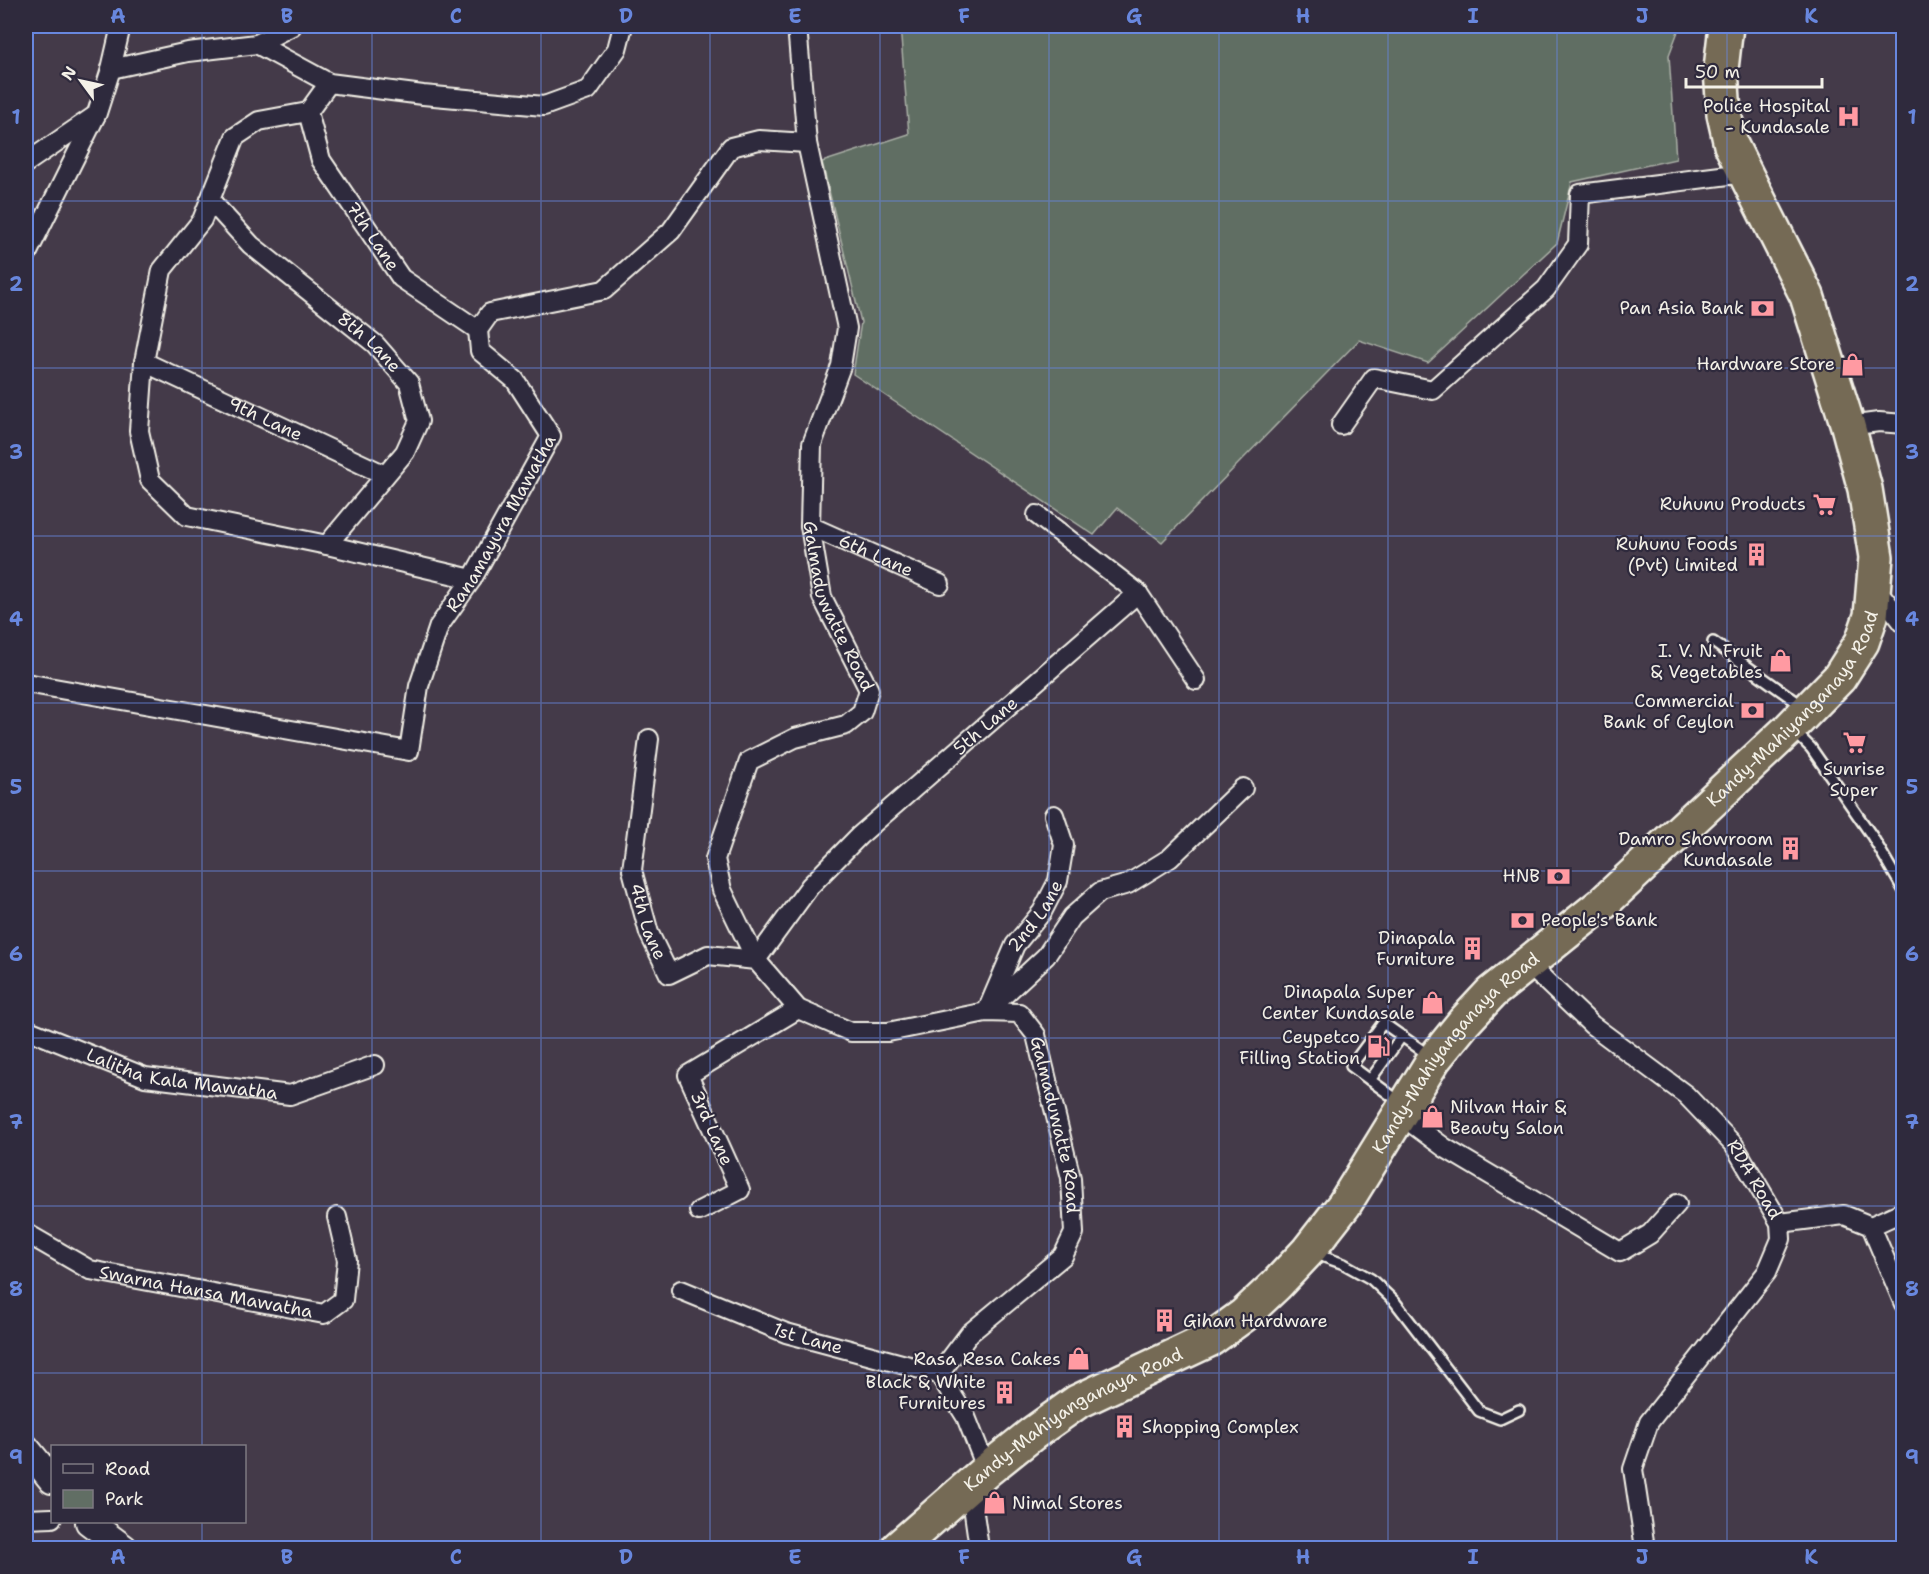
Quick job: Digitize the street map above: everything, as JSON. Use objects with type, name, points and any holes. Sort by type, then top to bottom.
[{"type":"highway","name":"Kandy-Mahiyanganaya Road","points":[[898,1548],[979,1477],[1032,1434],[1077,1402],[1211,1339],[1244,1315],[1276,1286],[1308,1251],[1344,1205],[1434,1059],[1464,1022],[1491,993],[1602,904],[1799,719],[1839,678],[1862,642],[1872,616],[1875,587],[1876,558],[1867,500],[1848,426],[1807,296],[1731,145],[1724,114],[1721,69],[1726,26]]},
{"type":"street","points":[[26,256],[97,113],[121,26]]},
{"type":"street","points":[[111,69],[188,52],[257,44],[291,26]]},
{"type":"street","points":[[257,44],[329,83],[423,95],[544,106],[588,90],[617,49],[623,26]]},
{"type":"street","name":"Galmaduwatte Road","points":[[797,26],[807,143],[847,328],[841,366],[812,444],[810,526],[822,597],[869,690],[862,712],[846,725],[795,738],[749,761],[714,859],[722,890],[756,960],[798,1009],[851,1032],[888,1032],[986,1012],[1019,1013],[1036,1035],[1071,1178],[1074,1233],[1063,1256],[970,1333],[939,1374]]},
{"type":"street","points":[[329,83],[308,112],[259,121],[235,137],[202,220],[162,270],[144,362],[139,431],[150,480],[187,516],[327,545],[472,579]]},
{"type":"street","name":"7th Lane","points":[[308,112],[321,160],[401,278],[478,330]]},
{"type":"street","points":[[26,163],[97,113]]},
{"type":"street","points":[[478,330],[490,314],[604,290],[671,231],[731,147],[759,140],[807,143]]},
{"type":"street","points":[[1341,425],[1374,378],[1433,390],[1546,289],[1578,244],[1580,194],[1744,173]]},
{"type":"street","name":"8th Lane","points":[[210,200],[251,245],[375,344],[409,383],[419,421],[405,452],[327,545]]},
{"type":"street","name":"Ranamayura Mawatha","points":[[26,683],[409,751],[419,686],[439,626],[472,579],[550,435],[515,380],[480,351],[478,330]]},
{"type":"street","name":"9th Lane","points":[[144,362],[385,475]]},
{"type":"street","points":[[1848,426],[1879,422],[1904,424]]},
{"type":"street","points":[[1037,515],[1138,593],[1196,680]]},
{"type":"street","name":"6th Lane","points":[[810,526],[940,584]]},
{"type":"street","points":[[1875,587],[1904,624]]},
{"type":"street","name":"5th Lane","points":[[756,960],[810,886],[859,836],[1138,593]]},
{"type":"street","name":"4th Lane","points":[[648,739],[633,870],[649,933],[669,974],[708,956],[756,960]]},
{"type":"street","points":[[986,1012],[1046,956],[1072,917],[1086,904],[1100,892],[1128,884],[1170,858],[1243,788]]},
{"type":"street","name":"2nd Lane","points":[[986,1012],[1015,945],[1042,912],[1058,881],[1064,845],[1054,815]]},
{"type":"street","name":"RDA Road","points":[[1528,964],[1592,1024],[1686,1095],[1734,1145],[1780,1222],[1781,1239],[1767,1272],[1648,1422],[1633,1469],[1645,1548]]},
{"type":"street","name":"3rd Lane","points":[[699,1211],[740,1190],[688,1075],[798,1009]]},
{"type":"street","name":"Lalitha Kala Mawatha","points":[[26,1029],[145,1077],[290,1095],[375,1065]]},
{"type":"street","points":[[1402,1110],[1445,1148],[1620,1252],[1650,1234],[1677,1204]]},
{"type":"street","points":[[1871,1226],[1904,1210]]},
{"type":"street","points":[[1780,1222],[1844,1215],[1871,1226],[1904,1304]]},
{"type":"street","name":"Swarna Hansa Mawatha","points":[[26,1233],[90,1270],[324,1314],[343,1300],[347,1260],[337,1217]]},
{"type":"street","name":"1st Lane","points":[[681,1290],[786,1333],[939,1374]]},
{"type":"street","points":[[939,1374],[966,1417],[979,1477],[979,1548]]},
{"type":"street","points":[[26,1448],[51,1479]]},
{"type":"street","points":[[26,1518],[51,1518]]},
{"type":"street","points":[[92,1523],[124,1548]]},
{"type":"lane","points":[[1713,642],[1799,719],[1811,748],[1872,836],[1904,891]]},
{"type":"lane","points":[[1402,1110],[1370,1080],[1351,1066],[1383,1023],[1434,1059]]},
{"type":"lane","points":[[1370,1080],[1402,1036]]},
{"type":"lane","points":[[1308,1251],[1344,1263],[1371,1279],[1395,1302],[1479,1411],[1500,1419],[1519,1410]]},
{"type":"green space","points":[[900,26],[1680,26],[1669,55],[1676,159],[1572,182],[1557,243],[1428,363],[1359,340],[1162,542],[1117,508],[1094,535],[853,374],[861,322],[822,162],[909,134]]},
{"type":"place","name":"Police Hospital - Kundasale","points":[[1848,116]]},
{"type":"place","name":"Pan Asia Bank","points":[[1762,308]]},
{"type":"place","name":"Hardware Store","points":[[1853,364]]},
{"type":"place","name":"Ruhunu Products","points":[[1824,504]]},
{"type":"place","name":"Ruhunu Foods (Pvt) Limited","points":[[1756,554]]},
{"type":"place","name":"I. V. N. Fruit & Vegetables","points":[[1781,661]]},
{"type":"place","name":"Commercial Bank of Ceylon","points":[[1752,711]]},
{"type":"place","name":"Sunrise Super","points":[[1854,743]]},
{"type":"place","name":"Damro Showroom Kundasale","points":[[1791,849]]},
{"type":"place","name":"HNB","points":[[1558,876]]},
{"type":"place","name":"People's Bank","points":[[1523,920]]},
{"type":"place","name":"Dinapala Furniture","points":[[1473,948]]},
{"type":"place","name":"Dinapala Super Center Kundasale","points":[[1433,1002]]},
{"type":"place","name":"Ceypetco Filling Station","points":[[1378,1047]]},
{"type":"place","name":"Nilvan Hair & Beauty Salon","points":[[1432,1117]]},
{"type":"place","name":"Gihan Hardware","points":[[1165,1321]]},
{"type":"place","name":"Rasa Resa Cakes","points":[[1079,1359]]},
{"type":"place","name":"Black & White Furnitures","points":[[1004,1392]]},
{"type":"place","name":"Shopping Complex","points":[[1124,1427]]},
{"type":"place","name":"Nimal Stores","points":[[994,1503]]}]
